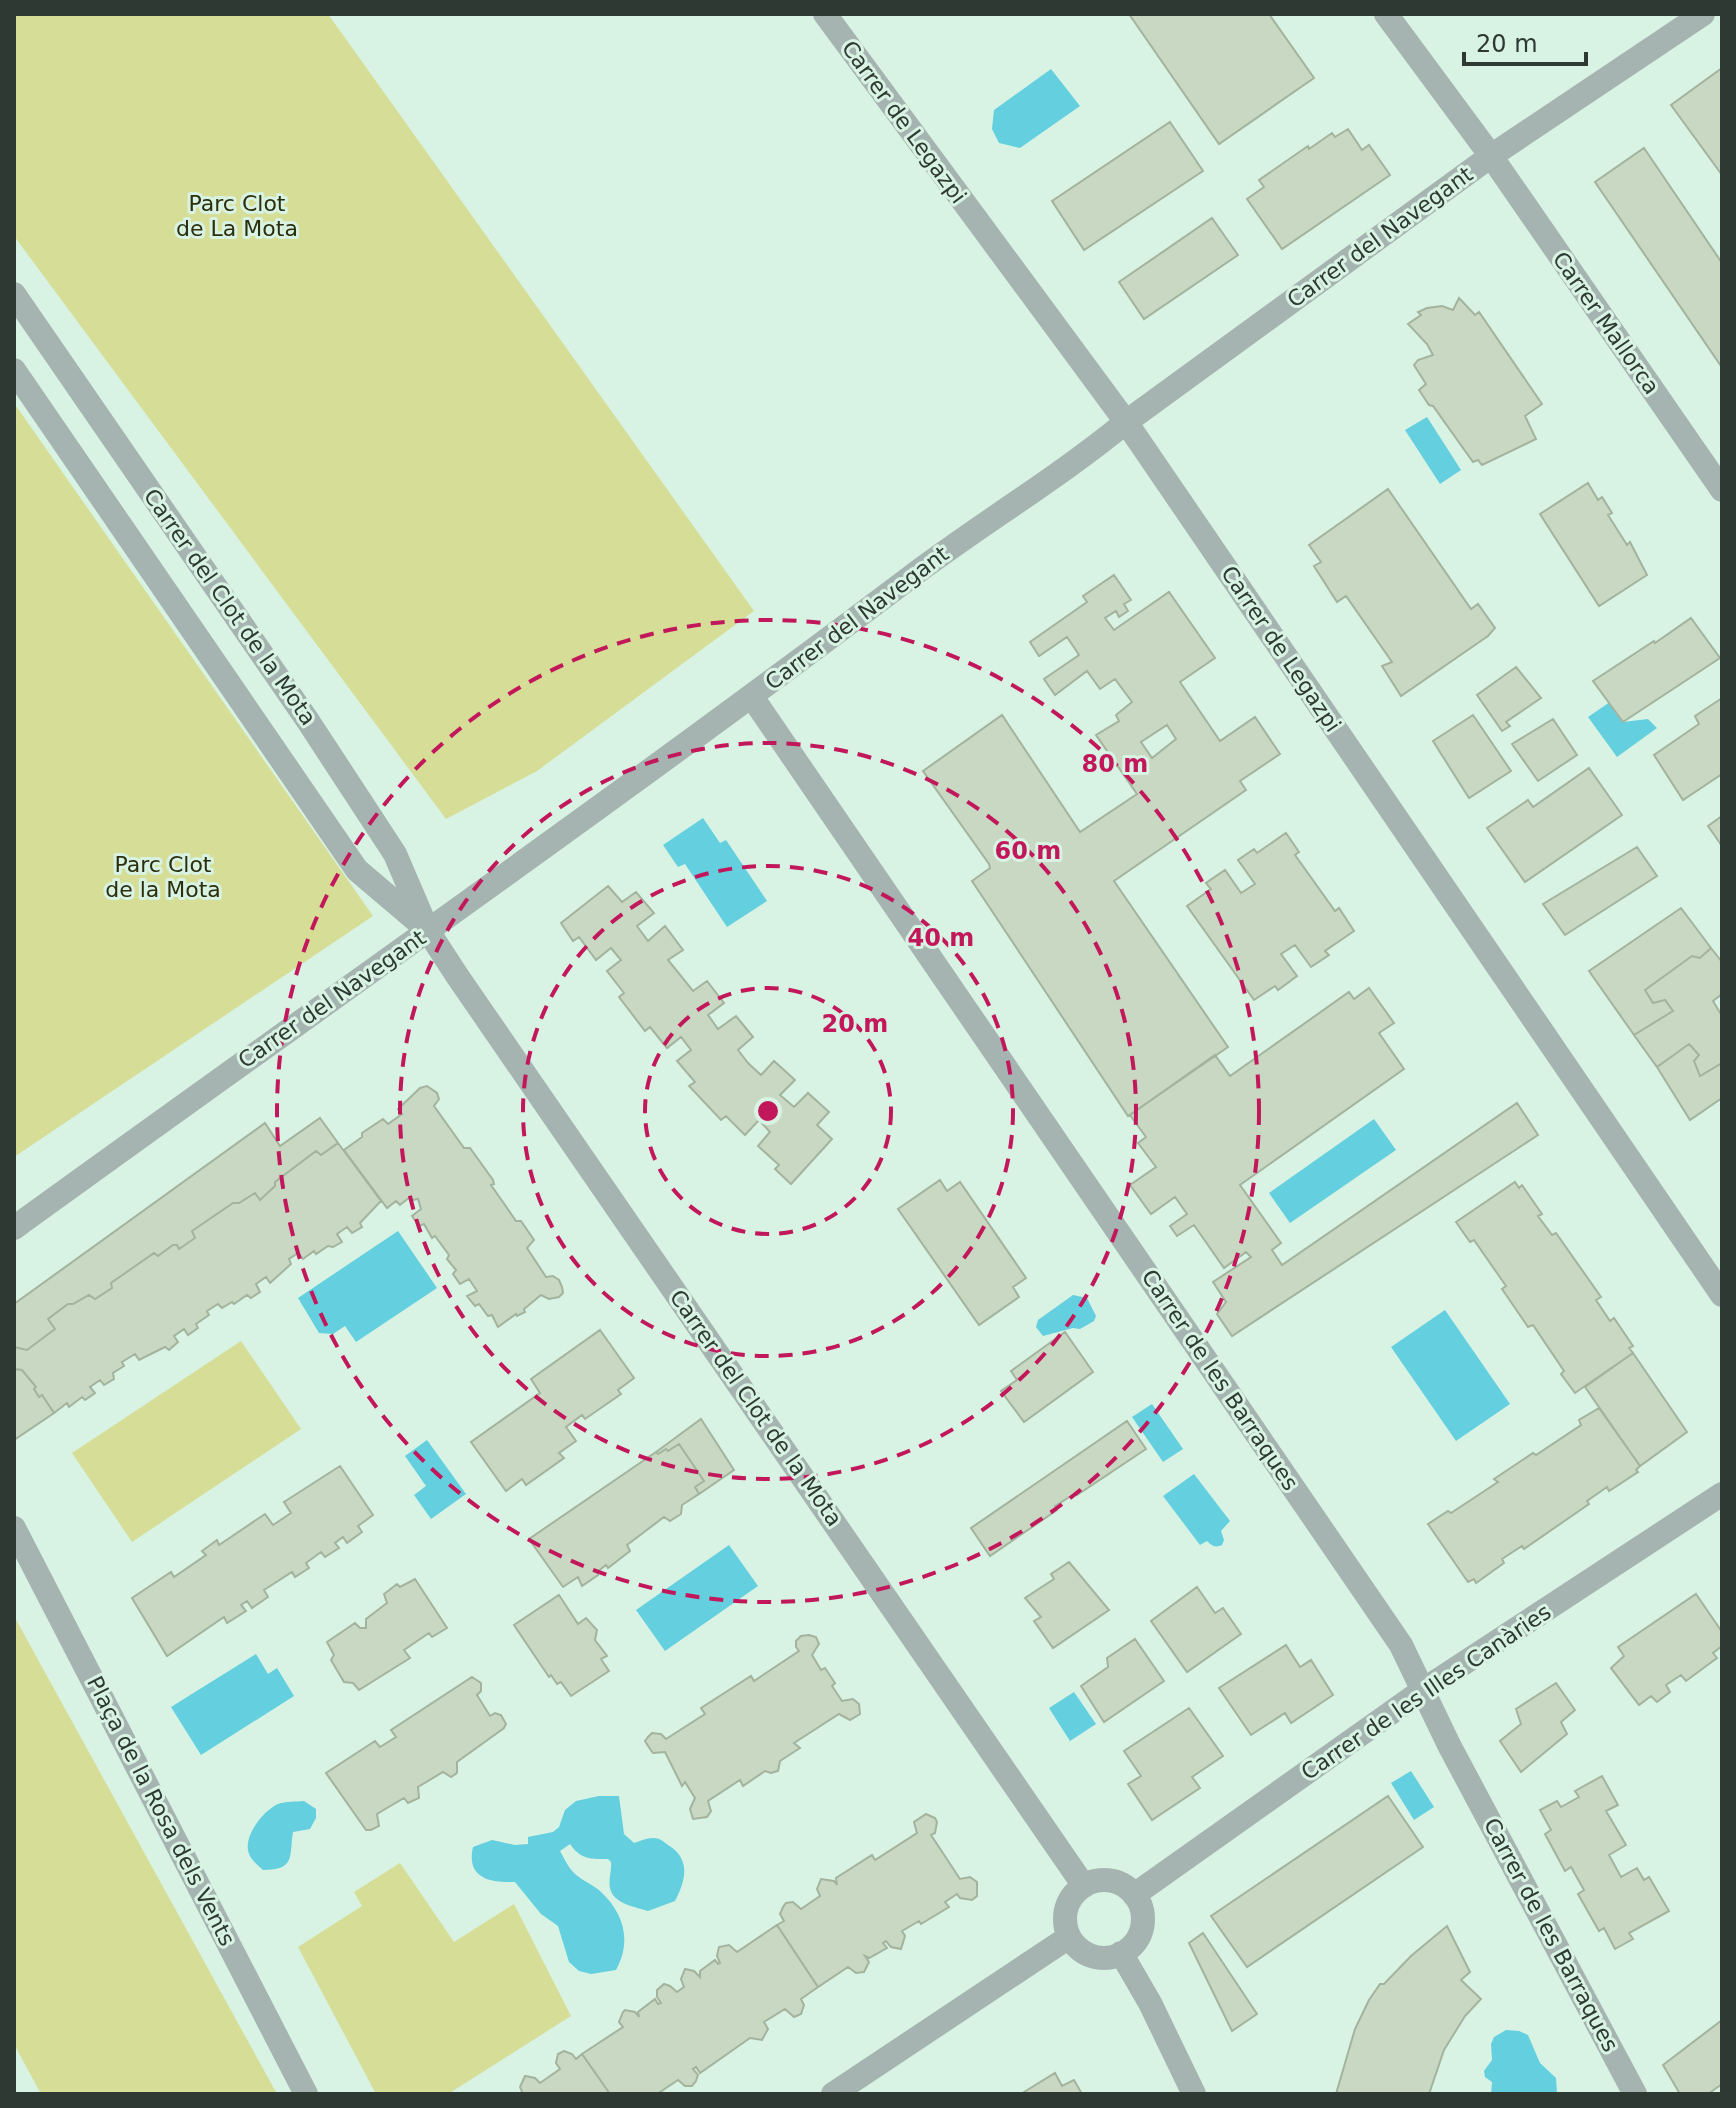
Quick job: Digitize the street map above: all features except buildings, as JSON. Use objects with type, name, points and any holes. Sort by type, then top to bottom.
[{"type":"street","name":"Carrer de Legazpi","points":[[825,14],[1126,422],[1722,1295]]},
{"type":"street","name":"Carrer Mallorca","points":[[1386,14],[1491,156],[1722,490]]},
{"type":"street","name":"Carrer del Navegant","points":[[14,1228],[752,697],[937,557],[1093,449],[1491,156],[1703,14]]},
{"type":"street","name":"Carrer del Clot de la Mota","points":[[14,294],[308,721],[395,854],[428,931],[1084,1886]]},
{"type":"street","name":"Carrer del Clot de la Mota","points":[[14,370],[357,870],[428,931]]},
{"type":"street","name":"Carrer de les Barraques","points":[[752,697],[1401,1645],[1449,1745],[1635,2094]]},
{"type":"street","name":"Carrer de les Illes Canàries","points":[[1134,1895],[1423,1690],[1722,1494]]},
{"type":"street","name":"Plaça de la Rosa dels Vents","points":[[14,1528],[306,2094]]},
{"type":"street","points":[[1094,1881],[1116,1882],[1134,1895],[1143,1916],[1142,1927],[1131,1947],[1110,1957],[1086,1954],[1069,1937],[1065,1926],[1068,1903],[1084,1886],[1094,1881]]},
{"type":"street","points":[[833,2094],[1069,1937]]},
{"type":"street","points":[[1121,1953],[1150,2003],[1194,2094]]},
{"type":"green space","name":"Parc Clot de La Mota","points":[[14,14],[328,14],[754,611],[537,771],[446,819],[14,236]]},
{"type":"green space","name":"Parc Clot de la Mota","points":[[14,403],[373,916],[14,1157]]},
{"type":"green space","points":[[241,1341],[301,1429],[132,1542],[72,1453]]},
{"type":"green space","points":[[14,1616],[277,2094],[41,2094],[14,2044]]},
{"type":"green space","points":[[400,1863],[454,1942],[514,1904],[571,2016],[448,2094],[376,2094],[298,1947],[362,1906],[354,1892]]},
{"type":"water","points":[[1051,69],[1080,106],[1020,148],[999,143],[992,129],[994,110]]},
{"type":"water","points":[[1427,417],[1461,470],[1440,484],[1405,430]]},
{"type":"water","points":[[1610,702],[1623,722],[1648,719],[1657,728],[1617,757],[1588,717]]},
{"type":"water","points":[[703,818],[720,843],[726,840],[767,901],[727,927],[685,864],[678,867],[663,845]]},
{"type":"water","points":[[1374,1119],[1396,1150],[1290,1223],[1269,1193]]},
{"type":"water","points":[[398,1231],[437,1288],[356,1342],[345,1326],[333,1334],[319,1333],[298,1298]]},
{"type":"water","points":[[1073,1295],[1087,1298],[1096,1316],[1094,1321],[1080,1329],[1043,1336],[1036,1327],[1038,1320]]},
{"type":"water","points":[[1445,1310],[1510,1404],[1456,1441],[1391,1347]]},
{"type":"water","points":[[1152,1404],[1183,1449],[1163,1462],[1132,1417]]},
{"type":"water","points":[[427,1440],[466,1494],[431,1519],[414,1495],[426,1486],[405,1456]]},
{"type":"water","points":[[1194,1474],[1230,1521],[1221,1531],[1222,1545],[1214,1546],[1207,1541],[1200,1545],[1163,1496]]},
{"type":"water","points":[[729,1545],[758,1586],[665,1651],[636,1610]]},
{"type":"water","points":[[256,1654],[268,1674],[277,1668],[294,1696],[201,1755],[171,1707]]},
{"type":"water","points":[[1074,1692],[1096,1724],[1070,1741],[1049,1708]]},
{"type":"water","points":[[1411,1771],[1434,1807],[1414,1820],[1391,1783]]},
{"type":"water","points":[[619,1796],[624,1834],[634,1843],[651,1838],[663,1841],[677,1853],[684,1865],[684,1872],[675,1901],[648,1911],[626,1904],[612,1893],[611,1862],[608,1859],[582,1856],[570,1844],[560,1851],[574,1873],[608,1900],[623,1928],[624,1949],[616,1970],[591,1974],[579,1971],[569,1962],[558,1926],[541,1914],[515,1882],[488,1880],[476,1872],[472,1857],[473,1847],[492,1840],[515,1845],[528,1844],[528,1837],[553,1832],[559,1827],[565,1810],[576,1801]]},
{"type":"water","points":[[304,1801],[316,1809],[316,1818],[310,1829],[293,1832],[286,1864],[263,1870],[249,1853],[252,1830],[278,1804]]},
{"type":"water","points":[[1506,2030],[1528,2035],[1540,2063],[1556,2078],[1557,2094],[1491,2094],[1492,2082],[1485,2077],[1484,2071],[1492,2060],[1494,2037]]}]
